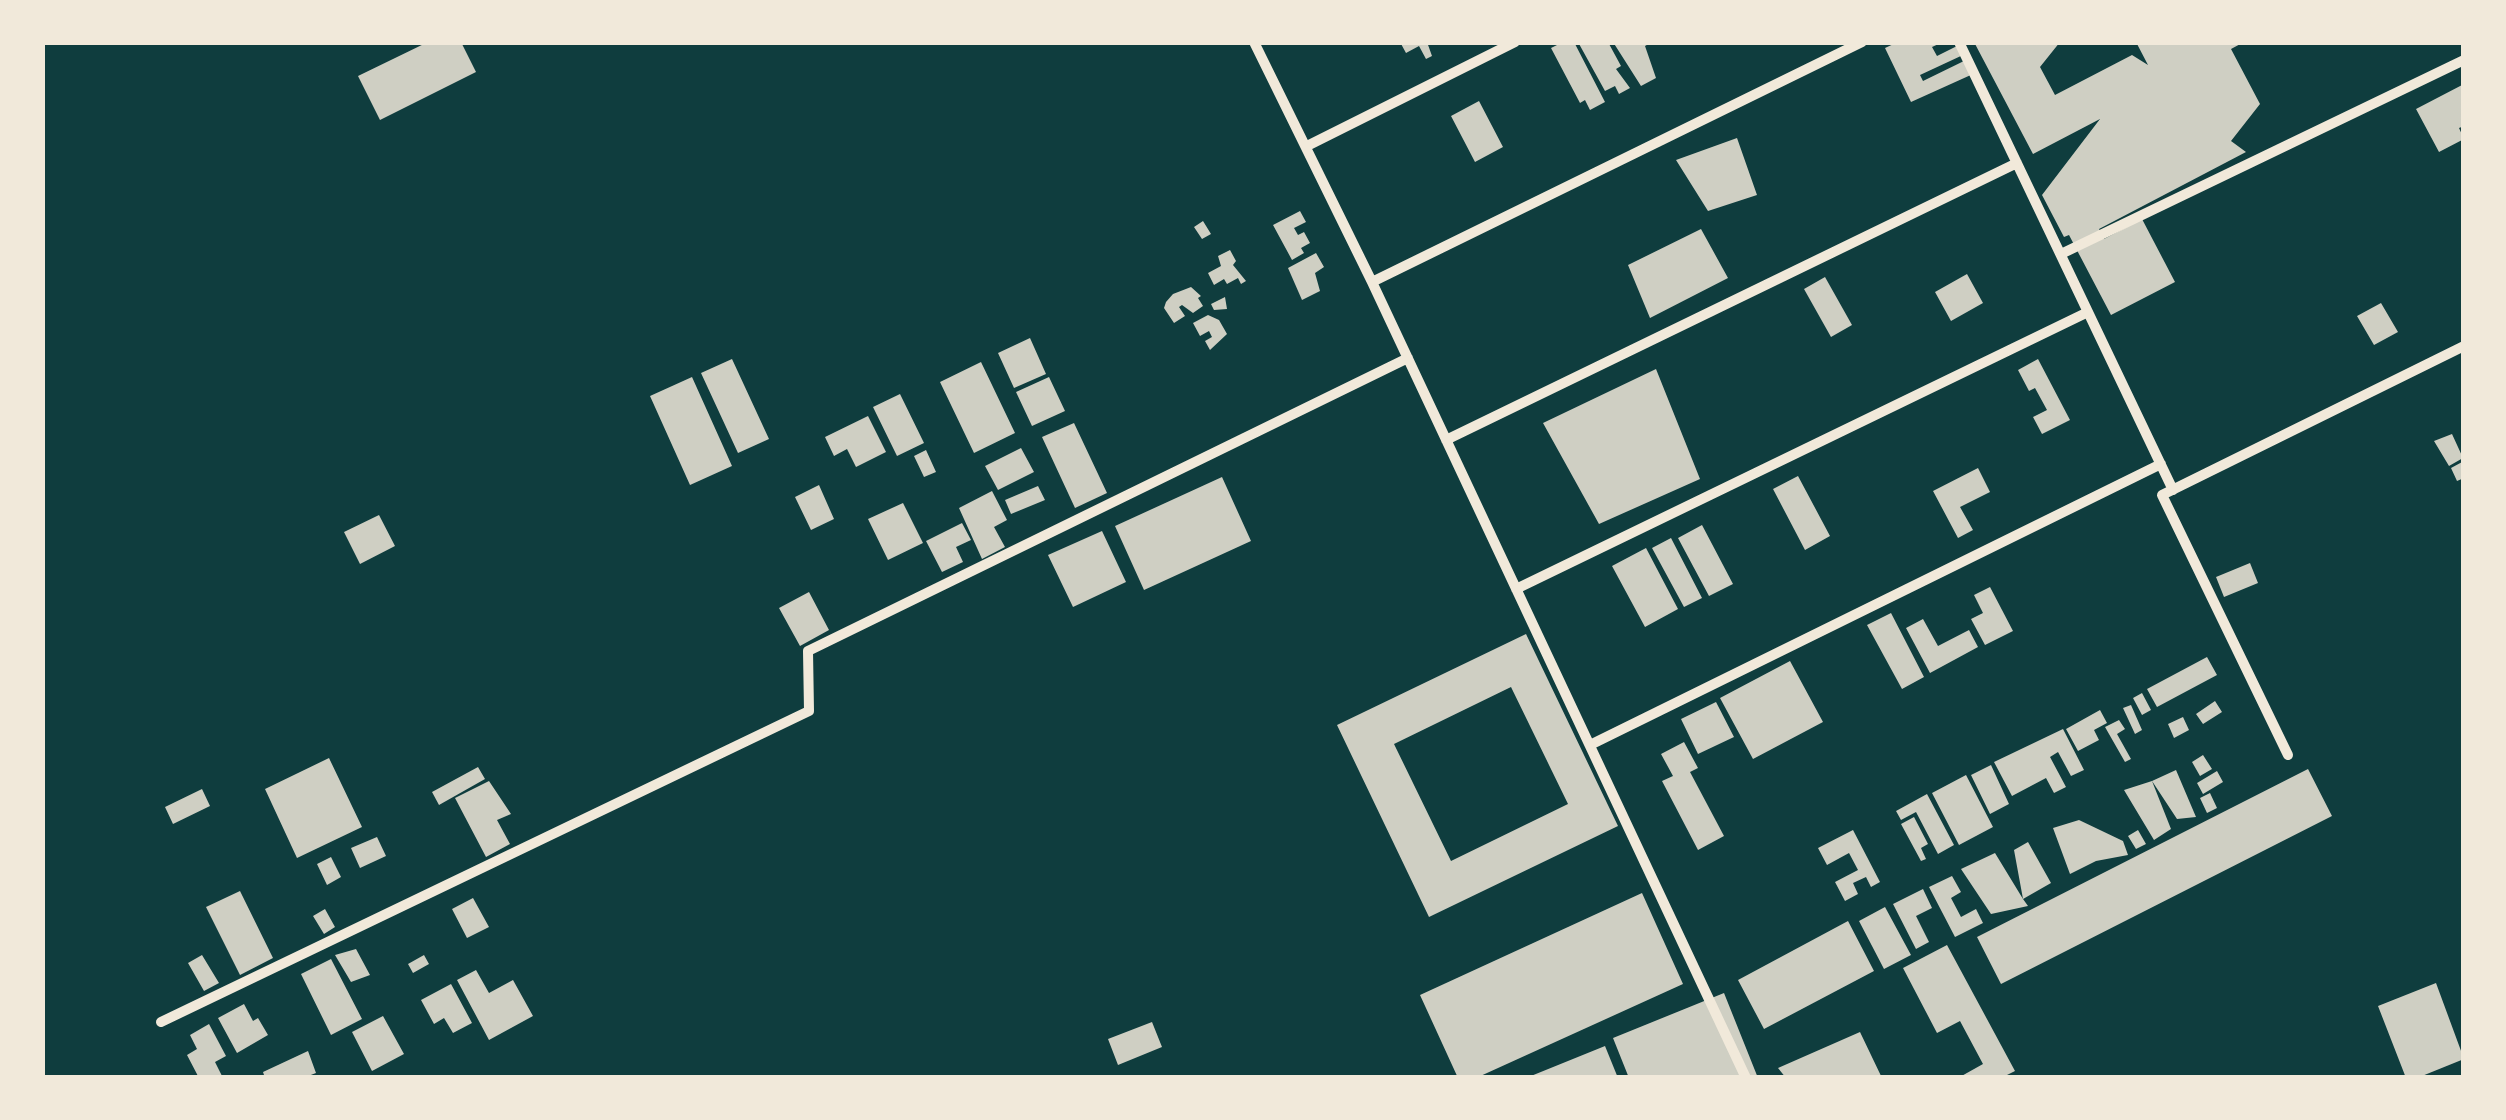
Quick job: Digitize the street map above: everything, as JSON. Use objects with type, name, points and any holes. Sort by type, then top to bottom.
[{"type":"street","points":[[1254,42],[1372,281],[1746,1078]]},
{"type":"street","points":[[1307,146],[1515,42]]},
{"type":"street","points":[[1372,281],[1862,42]]},
{"type":"street","points":[[1959,42],[2173,490]]},
{"type":"street","points":[[2060,254],[2464,59]]},
{"type":"street","points":[[1446,440],[2017,164]]},
{"type":"street","points":[[1516,589],[2088,312]]},
{"type":"street","points":[[2288,754],[2162,495],[2464,346]]},
{"type":"street","points":[[161,1022],[809,711],[808,651],[1408,358]]},
{"type":"street","points":[[1590,745],[2161,464]]},
{"type":"building","points":[[428,42],[461,42],[476,72],[380,120],[358,76]]},
{"type":"building","points":[[1400,42],[1427,42],[1432,56],[1426,59],[1419,46],[1406,53]]},
{"type":"building","points":[[1574,42],[1605,102],[1590,110],[1585,100],[1580,103],[1551,48]]},
{"type":"building","points":[[1578,42],[1608,42],[1621,66],[1616,69],[1630,88],[1619,94],[1615,86],[1605,91]]},
{"type":"building","points":[[1613,42],[1652,42],[1645,46],[1656,78],[1641,86]]},
{"type":"building","points":[[1898,42],[1943,42],[1932,47],[1937,56],[1959,45],[1963,55],[1920,75],[1923,81],[1966,60],[1973,74],[1911,102],[1885,48]]},
{"type":"building","points":[[1974,42],[2060,42],[2040,67],[2055,95],[2132,55],[2148,65],[2136,42],[2244,42],[2231,49],[2260,104],[2231,141],[2246,152],[2099,229],[2104,239],[2142,219],[2175,282],[2111,315],[2042,195],[2100,119],[2033,154]]},
{"type":"building","points":[[2464,84],[2464,126],[2459,128],[2464,139],[2439,152],[2416,109]]},
{"type":"building","points":[[1479,101],[1503,147],[1475,162],[1451,116]]},
{"type":"building","points":[[1737,138],[1757,195],[1708,211],[1676,160]]},
{"type":"building","points":[[1300,211],[1306,222],[1294,228],[1298,235],[1304,232],[1310,243],[1292,260],[1273,225]]},
{"type":"building","points":[[1203,221],[1211,234],[1202,239],[1194,227]]},
{"type":"building","points":[[1701,229],[1728,278],[1650,318],[1628,265]]},
{"type":"building","points":[[1230,250],[1236,261],[1233,265],[1246,281],[1241,284],[1238,278],[1227,284],[1224,279],[1214,285],[1208,273],[1221,266],[1218,256]]},
{"type":"building","points":[[1316,253],[1324,267],[1315,273],[1320,291],[1302,300],[1288,268]]},
{"type":"building","points":[[1967,274],[1983,303],[1951,321],[1935,292]]},
{"type":"building","points":[[1825,277],[1852,325],[1831,337],[1804,289]]},
{"type":"building","points":[[1191,287],[1201,296],[1203,306],[1193,313],[1182,305],[1185,316],[1174,323],[1164,308],[1166,302]]},
{"type":"building","points":[[1225,297],[1227,309],[1214,310],[1211,304]]},
{"type":"building","points":[[2381,303],[2398,332],[2374,345],[2357,316]]},
{"type":"building","points":[[1208,315],[1219,320],[1227,334],[1210,350],[1205,341],[1212,337],[1209,331],[1200,336],[1193,323]]},
{"type":"building","points":[[1030,338],[1046,374],[1014,388],[998,353]]},
{"type":"building","points":[[732,359],[769,439],[738,453],[701,373]]},
{"type":"building","points":[[2038,359],[2070,420],[2042,434],[2033,417],[2047,410],[2018,370]]},
{"type":"building","points":[[981,362],[1015,433],[974,453],[940,382]]},
{"type":"building","points":[[1656,369],[1700,479],[1599,524],[1543,423]]},
{"type":"building","points":[[692,377],[732,466],[690,485],[650,396]]},
{"type":"building","points":[[1049,377],[1065,411],[1032,426],[1016,392]]},
{"type":"building","points":[[900,394],[924,443],[897,456],[873,407]]},
{"type":"building","points":[[868,416],[886,452],[856,467],[847,449],[834,456],[825,437]]},
{"type":"building","points":[[1074,423],[1107,493],[1075,508],[1042,437]]},
{"type":"building","points":[[2452,434],[2463,458],[2449,466],[2434,441]]},
{"type":"building","points":[[1021,448],[1034,472],[998,490],[985,466]]},
{"type":"building","points":[[926,450],[936,472],[924,477],[914,456]]},
{"type":"building","points":[[2464,461],[2464,478],[2457,481],[2451,468]]},
{"type":"building","points":[[1978,468],[1990,492],[1960,507],[1973,530],[1958,538],[1933,491]]},
{"type":"building","points":[[1798,476],[1830,536],[1805,550],[1773,489]]},
{"type":"building","points":[[1222,477],[1251,541],[1144,590],[1115,526]]},
{"type":"building","points":[[819,485],[834,519],[811,530],[795,497]]},
{"type":"building","points":[[1038,486],[1045,500],[1011,514],[1005,500]]},
{"type":"building","points":[[992,491],[1007,520],[994,527],[1005,547],[982,559],[959,508]]},
{"type":"building","points":[[903,503],[923,543],[888,560],[868,519]]},
{"type":"building","points":[[379,515],[395,546],[360,564],[344,532]]},
{"type":"building","points":[[962,523],[971,540],[956,547],[963,562],[942,572],[926,541]]},
{"type":"building","points":[[1702,525],[1733,584],[1709,596],[1678,538]]},
{"type":"building","points":[[1102,531],[1126,582],[1073,607],[1048,555]]},
{"type":"building","points":[[1671,538],[1702,598],[1684,607],[1652,548]]},
{"type":"building","points":[[1646,548],[1678,609],[1645,627],[1612,566]]},
{"type":"building","points":[[2250,563],[2258,583],[2224,597],[2216,577]]},
{"type":"building","points":[[1990,587],[2013,631],[1985,645],[1971,619],[1983,613],[1974,595]]},
{"type":"building","points":[[809,592],[829,630],[800,646],[779,608]]},
{"type":"building","points":[[1891,613],[1924,677],[1902,689],[1867,625]]},
{"type":"building","points":[[1923,619],[1938,646],[1969,630],[1978,647],[1930,673],[1906,628]]},
{"type":"building","points":[[1526,634],[1618,826],[1429,917],[1337,725]],"holes":[[[1511,687],[1568,804],[1451,861],[1394,744]]]},
{"type":"building","points":[[2207,657],[2217,675],[2157,707],[2147,689]]},
{"type":"building","points":[[1790,661],[1823,722],[1753,759],[1720,698]]},
{"type":"building","points":[[2142,693],[2151,710],[2142,715],[2133,698]]},
{"type":"building","points":[[2215,701],[2222,712],[2203,724],[2196,714]]},
{"type":"building","points":[[1716,702],[1734,737],[1698,754],[1681,719]]},
{"type":"building","points":[[2131,705],[2142,730],[2135,734],[2123,708]]},
{"type":"building","points":[[2100,710],[2107,723],[2094,730],[2099,740],[2078,751],[2066,729]]},
{"type":"building","points":[[2183,717],[2189,730],[2174,738],[2168,724]]},
{"type":"building","points":[[2119,720],[2125,729],[2117,734],[2131,759],[2125,762],[2105,727]]},
{"type":"building","points":[[2063,729],[2084,770],[2071,776],[2058,752],[2050,757],[2066,787],[2054,793],[2046,778],[2012,796],[1994,762]]},
{"type":"building","points":[[1684,742],[1698,768],[1690,772],[1724,836],[1698,850],[1662,781],[1673,776],[1661,754]]},
{"type":"building","points":[[2203,755],[2212,769],[2200,776],[2192,762]]},
{"type":"building","points":[[329,758],[362,827],[297,858],[265,789]]},
{"type":"building","points":[[1991,765],[2009,804],[1990,814],[1971,775]]},
{"type":"building","points":[[478,767],[485,779],[439,805],[432,792]]},
{"type":"building","points":[[2308,769],[2332,816],[2001,984],[1977,937]]},
{"type":"building","points":[[2176,770],[2196,817],[2177,819],[2152,781]]},
{"type":"building","points":[[2217,771],[2223,782],[2203,794],[2197,783]]},
{"type":"building","points":[[1966,775],[1993,827],[1959,845],[1932,793]]},
{"type":"building","points":[[489,781],[511,814],[497,820],[510,844],[486,857],[455,798]]},
{"type":"building","points":[[2152,781],[2171,829],[2154,840],[2124,790]]},
{"type":"building","points":[[202,789],[210,806],[173,824],[165,807]]},
{"type":"building","points":[[2210,793],[2217,808],[2207,813],[2200,798]]},
{"type":"building","points":[[1927,794],[1954,845],[1938,854],[1916,812],[1901,820],[1896,811]]},
{"type":"building","points":[[1914,817],[1928,844],[1921,848],[1926,859],[1921,861],[1901,824]]},
{"type":"building","points":[[2079,820],[2123,841],[2128,855],[2096,861],[2070,874],[2053,828]]},
{"type":"building","points":[[1853,830],[1880,882],[1871,887],[1866,877],[1853,883],[1858,894],[1845,901],[1835,882],[1858,870],[1849,853],[1827,865],[1818,848]]},
{"type":"building","points":[[2138,830],[2146,844],[2136,849],[2128,836]]},
{"type":"building","points":[[377,837],[386,856],[360,868],[351,848]]},
{"type":"building","points":[[2028,842],[2051,883],[2023,899],[2014,850]]},
{"type":"building","points":[[1995,853],[2028,906],[1991,914],[1961,869]]},
{"type":"building","points":[[331,857],[341,877],[327,885],[317,864]]},
{"type":"building","points":[[1952,876],[1961,892],[1951,898],[1961,917],[1976,909],[1983,923],[1955,937],[1929,887]]},
{"type":"building","points":[[1923,889],[1932,908],[1916,916],[1929,942],[1916,949],[1893,904]]},
{"type":"building","points":[[240,891],[273,958],[240,975],[206,907]]},
{"type":"building","points":[[1642,893],[1683,984],[1476,1078],[1458,1078],[1420,995]]},
{"type":"building","points":[[473,898],[489,927],[467,938],[452,909]]},
{"type":"building","points":[[1885,907],[1911,955],[1884,969],[1859,921]]},
{"type":"building","points":[[325,909],[335,927],[324,934],[313,916]]},
{"type":"building","points":[[1848,921],[1874,971],[1764,1029],[1738,980]]},
{"type":"building","points":[[1947,945],[2015,1071],[2001,1078],[1958,1078],[1983,1064],[1960,1021],[1937,1033],[1903,968]]},
{"type":"building","points":[[356,949],[370,975],[351,982],[335,955]]},
{"type":"building","points":[[202,955],[219,983],[204,991],[188,963]]},
{"type":"building","points":[[424,955],[429,964],[413,973],[408,964]]},
{"type":"building","points":[[331,959],[362,1019],[331,1035],[301,974]]},
{"type":"building","points":[[476,970],[489,993],[513,980],[533,1016],[489,1040],[457,980]]},
{"type":"building","points":[[2436,983],[2464,1059],[2406,1078],[2378,1006]]},
{"type":"building","points":[[451,984],[472,1023],[453,1033],[444,1018],[434,1024],[421,1000]]},
{"type":"building","points":[[1724,993],[1758,1078],[1629,1078],[1613,1038]]},
{"type":"building","points":[[244,1004],[268,1035],[237,1053],[218,1018]]},
{"type":"building","points":[[383,1016],[404,1054],[372,1071],[352,1032]]},
{"type":"building","points":[[1152,1022],[1162,1047],[1118,1065],[1108,1039]]},
{"type":"building","points":[[209,1024],[226,1056],[215,1062],[223,1078],[199,1078],[187,1055],[197,1049],[190,1035]]},
{"type":"building","points":[[1860,1032],[1882,1078],[1786,1078],[1778,1068]]},
{"type":"building","points":[[1605,1046],[1618,1078],[1526,1078]]},
{"type":"building","points":[[308,1051],[316,1073],[303,1078],[265,1078],[263,1072]]}]
